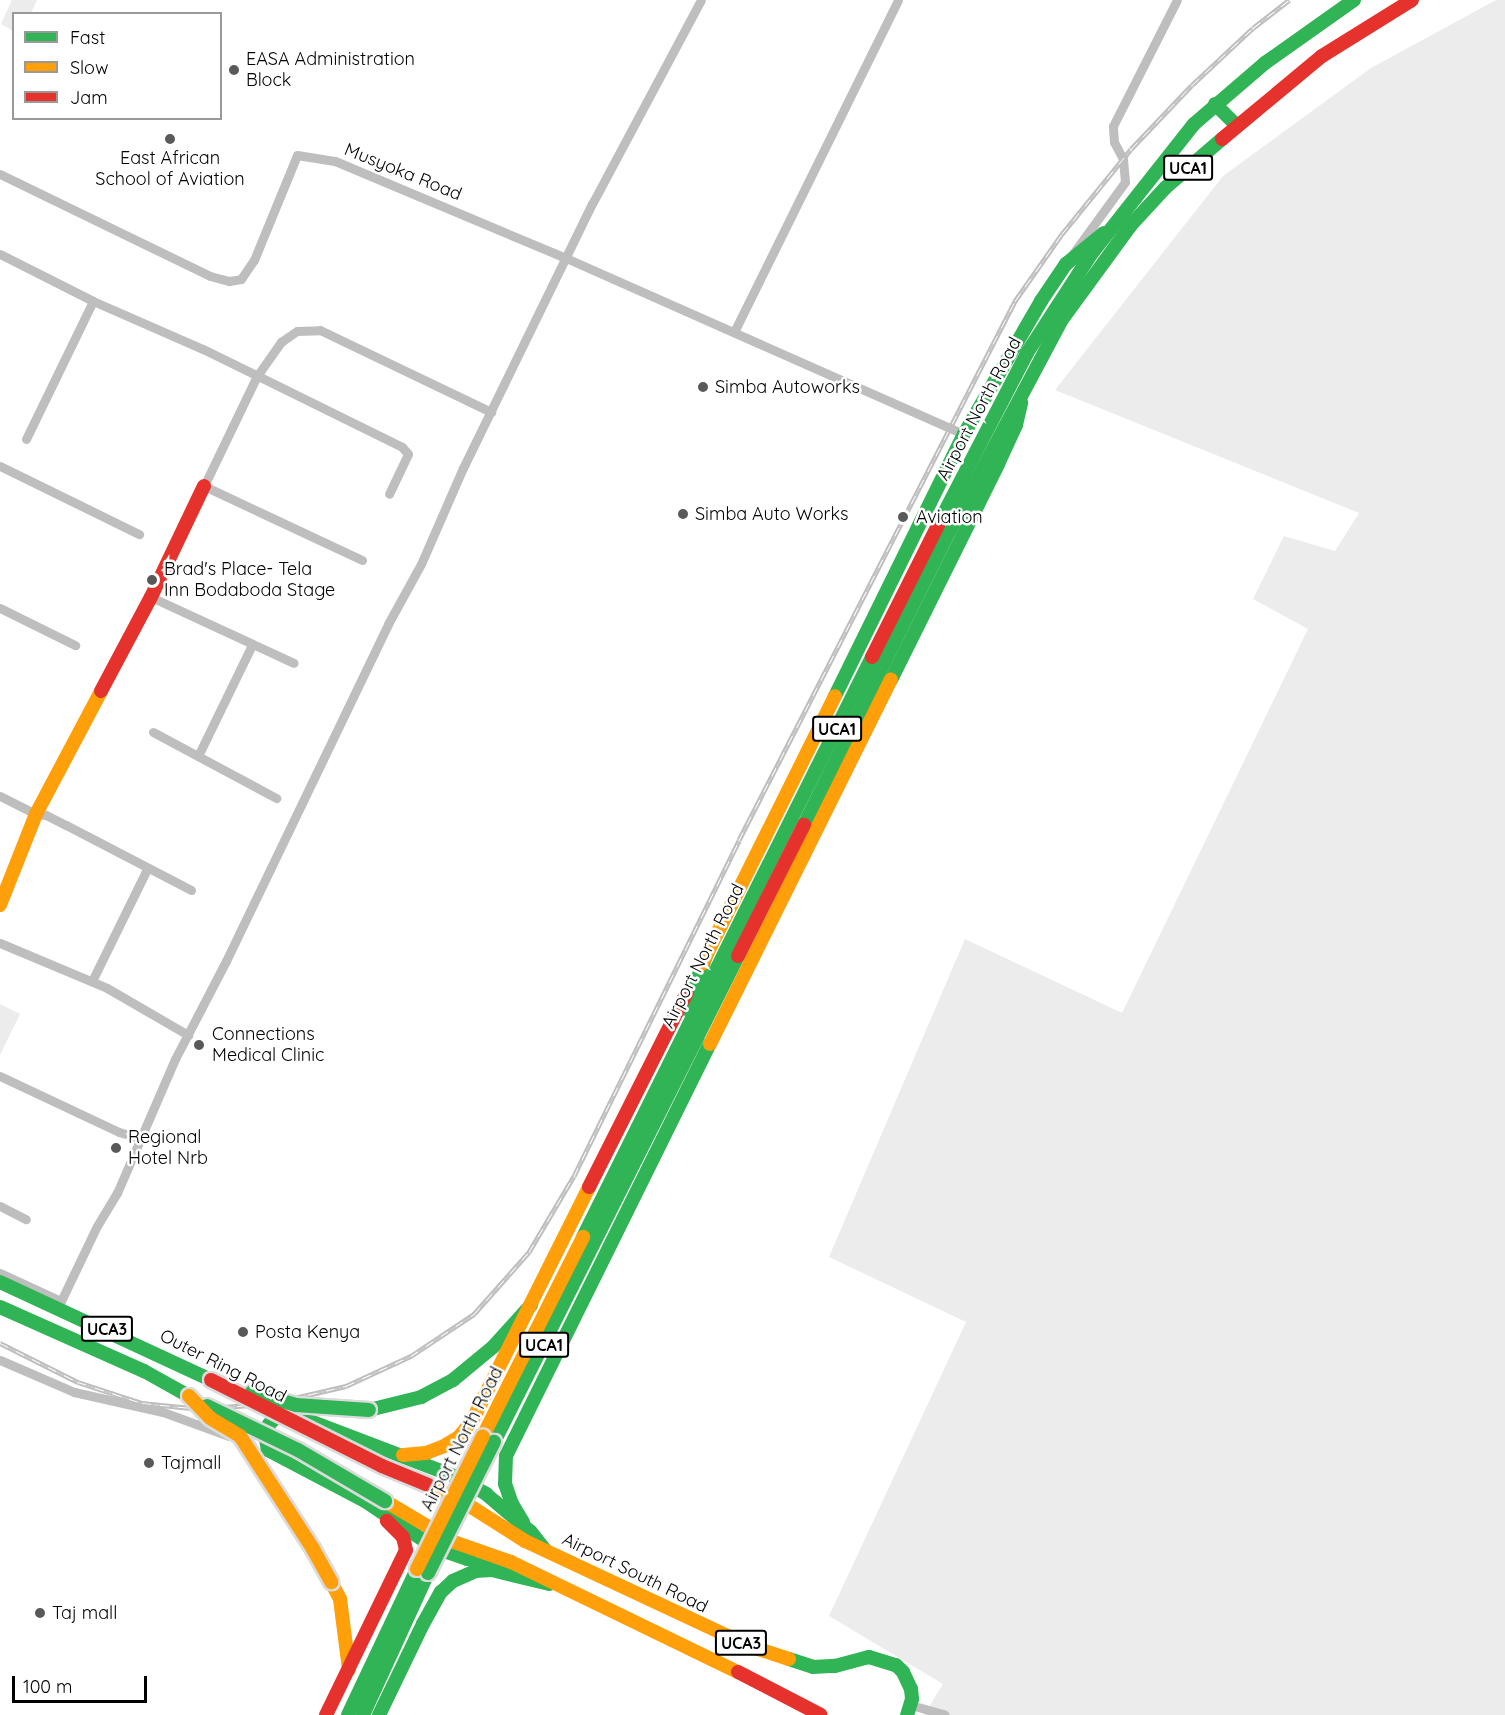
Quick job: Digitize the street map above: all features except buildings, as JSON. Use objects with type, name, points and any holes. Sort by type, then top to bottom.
[{"type":"main road","name":"Airport North Road","points":[[363,1715],[428,1574],[587,1246],[662,1079],[976,449],[1027,353],[1067,291],[1164,159],[1215,104],[1316,24],[1354,0]]},
{"type":"main road","name":"Airport North Road","points":[[348,1715],[417,1569],[587,1246],[950,530],[1061,321],[1131,225],[1166,188],[1322,56],[1412,0]]},
{"type":"main road","points":[[1215,104],[1237,126]]},
{"type":"main road","name":"Airport North Road","points":[[403,1455],[436,1449],[452,1442],[465,1430],[486,1395],[964,434],[1041,301],[1066,264],[1113,226]]},
{"type":"main road","name":"Airport North Road","points":[[531,1532],[508,1494],[504,1476],[506,1456],[833,791],[1009,440],[1021,408],[1021,393]]},
{"type":"main road","points":[[0,905],[36,814],[152,597],[204,486]]},
{"type":"main road","points":[[662,1079],[675,1035],[706,956]]},
{"type":"main road","name":"Outer Ring Road","points":[[0,1282],[95,1324],[382,1466],[428,1485]]},
{"type":"main road","points":[[211,1380],[296,1405],[369,1410],[420,1396],[453,1380],[494,1347],[531,1305]]},
{"type":"main road","name":"UCA3","points":[[0,1307],[144,1371],[298,1450],[454,1542],[511,1562],[554,1586]]},
{"type":"main road","points":[[189,1396],[210,1418],[240,1436],[313,1549],[340,1599],[349,1669]]},
{"type":"main road","points":[[511,1562],[449,1554],[427,1543],[366,1500],[268,1450],[266,1440],[269,1424],[277,1417],[289,1413],[403,1455],[480,1489],[531,1532],[545,1550]]},
{"type":"main road","name":"Airport South Road","points":[[428,1485],[545,1550],[706,1627],[795,1662],[823,1668],[860,1658],[886,1660],[896,1665],[907,1680],[911,1689],[909,1710]]},
{"type":"main road","points":[[326,1715],[406,1550],[403,1537],[366,1500]]},
{"type":"main road","points":[[379,1715],[441,1592],[453,1581],[475,1571],[492,1570],[554,1586],[657,1632],[821,1715]]},
{"type":"street","points":[[0,1273],[61,1301],[142,1139],[158,1094],[231,951],[388,624],[421,564],[491,412],[566,258],[701,0]]},
{"type":"street","points":[[734,332],[898,0]]},
{"type":"street","points":[[1066,264],[1125,182],[1123,159],[1114,142],[1113,126],[1177,0]]},
{"type":"street","name":"Musyoka Road","points":[[0,174],[210,276],[229,281],[241,279],[254,260],[297,155],[335,161],[566,258]]},
{"type":"street","points":[[0,254],[93,302],[257,376],[407,451],[407,458],[389,494]]},
{"type":"street","points":[[566,258],[964,434]]},
{"type":"street","points":[[26,439],[93,302]]},
{"type":"street","points":[[362,560],[204,486],[257,376],[281,342],[288,336],[308,329],[320,330],[491,412]]},
{"type":"street","points":[[0,466],[139,534]]},
{"type":"street","points":[[152,597],[294,663]]},
{"type":"street","points":[[0,608],[75,645]]},
{"type":"street","points":[[198,756],[252,645]]},
{"type":"street","points":[[153,732],[276,798]]},
{"type":"street","points":[[0,796],[36,814],[46,815],[191,890]]},
{"type":"street","points":[[92,981],[147,869]]},
{"type":"street","points":[[0,943],[92,981],[188,1035]]},
{"type":"street","points":[[0,1076],[120,1132],[142,1139]]},
{"type":"street","points":[[0,1206],[26,1219]]},
{"type":"street","points":[[0,1360],[74,1392],[163,1412],[268,1450]]},
{"type":"street","name":"Airport South Road","points":[[909,1710],[945,1715]]},
{"type":"shaded area","points":[[12,0],[37,0],[31,12],[12,12],[12,30],[1,24]]},
{"type":"shaded area","points":[[1496,0],[1505,0],[1505,1715],[924,1715],[943,1684],[829,1616],[966,1322],[829,1257],[965,939],[1122,1013],[1308,629],[1253,599],[1284,536],[1335,551],[1359,513],[1055,390],[1223,176],[1371,68]]},
{"type":"shaded area","points":[[0,1004],[20,1014],[0,1055]]},
{"type":"railway","points":[[0,1343],[78,1382],[142,1403],[201,1409],[273,1403],[346,1386],[411,1356],[474,1314],[529,1252],[574,1176],[739,840],[1015,301],[1062,234],[1131,149],[1192,85],[1253,28],[1289,0]]},
{"type":"traffic: fast","points":[[940,521],[1027,353],[1092,253],[1194,124],[1265,63],[1354,0]]},
{"type":"traffic: fast","points":[[1215,104],[1237,126]]},
{"type":"traffic: fast","points":[[804,825],[950,530],[1061,321],[1131,225],[1165,188],[1222,139]]},
{"type":"traffic: fast","points":[[835,696],[964,434],[1041,301],[1066,264],[1104,233]]},
{"type":"traffic: fast","points":[[891,680],[998,464],[1016,425],[1021,403]]},
{"type":"traffic: fast","points":[[583,1237],[872,657]]},
{"type":"traffic: fast","points":[[686,1009],[706,956]]},
{"type":"traffic: fast","points":[[494,1442],[738,956]]},
{"type":"traffic: fast","points":[[523,1522],[512,1504],[505,1484],[506,1456],[710,1044]]},
{"type":"traffic: fast","points":[[0,1282],[211,1380]]},
{"type":"traffic: fast","points":[[369,1410],[421,1397],[453,1380],[493,1347],[531,1305]]},
{"type":"traffic: fast","points":[[0,1307],[144,1371],[189,1396]]},
{"type":"traffic: fast","points":[[252,1392],[296,1405],[369,1410]]},
{"type":"traffic: fast","points":[[207,1406],[298,1450],[385,1501]]},
{"type":"traffic: fast","points":[[511,1562],[467,1559],[435,1548],[365,1501],[268,1450],[266,1440],[269,1424],[277,1417],[289,1413],[454,1476],[486,1494],[531,1532],[545,1550]]},
{"type":"traffic: fast","points":[[428,1573],[494,1442]]},
{"type":"traffic: fast","points":[[348,1715],[417,1569]]},
{"type":"traffic: fast","points":[[379,1715],[423,1624],[441,1592],[453,1581],[475,1571],[492,1570],[549,1584]]},
{"type":"traffic: fast","points":[[363,1715],[428,1573]]},
{"type":"traffic: fast","points":[[789,1659],[813,1667],[835,1666],[869,1657],[896,1665],[903,1672],[911,1689],[912,1699],[907,1715]]},
{"type":"traffic: slow","points":[[710,1044],[891,680]]},
{"type":"traffic: slow","points":[[0,905],[36,814],[101,691]]},
{"type":"traffic: slow","points":[[702,964],[835,696]]},
{"type":"traffic: slow","points":[[403,1455],[426,1453],[444,1446],[459,1437],[472,1421],[589,1187]]},
{"type":"traffic: slow","points":[[483,1436],[583,1237]]},
{"type":"traffic: slow","points":[[189,1396],[210,1418],[240,1436],[313,1549],[331,1582]]},
{"type":"traffic: slow","points":[[417,1569],[483,1436]]},
{"type":"traffic: slow","points":[[428,1485],[473,1508],[525,1541],[749,1646],[789,1659]]},
{"type":"traffic: slow","points":[[385,1501],[454,1542],[511,1562],[738,1672]]},
{"type":"traffic: slow","points":[[331,1582],[340,1599],[349,1669]]},
{"type":"traffic: jam","points":[[1222,139],[1322,56],[1412,0]]},
{"type":"traffic: jam","points":[[101,691],[151,597],[204,486]]},
{"type":"traffic: jam","points":[[872,657],[940,521]]},
{"type":"traffic: jam","points":[[738,956],[804,825]]},
{"type":"traffic: jam","points":[[589,1187],[687,992]]},
{"type":"traffic: jam","points":[[211,1380],[382,1466],[428,1485]]},
{"type":"traffic: jam","points":[[326,1715],[406,1550],[403,1537],[387,1521]]},
{"type":"traffic: jam","points":[[738,1672],[821,1715]]},
{"type":"place","name":"EASA Administration Block","points":[[234,70]]},
{"type":"place","name":"East African School of Aviation","points":[[170,139]]},
{"type":"place","name":"Simba Autoworks","points":[[703,387]]},
{"type":"place","name":"Simba Auto Works","points":[[683,514]]},
{"type":"place","name":"Aviation","points":[[903,517]]},
{"type":"place","name":"Brad's Place- Tela Inn Bodaboda Stage","points":[[152,580]]},
{"type":"place","name":"Connections Medical Clinic","points":[[199,1045]]},
{"type":"place","name":"Regional Hotel Nrb","points":[[116,1148]]},
{"type":"place","name":"Posta Kenya","points":[[243,1332]]},
{"type":"place","name":"Tajmall","points":[[149,1463]]},
{"type":"place","name":"Taj mall","points":[[40,1613]]}]
